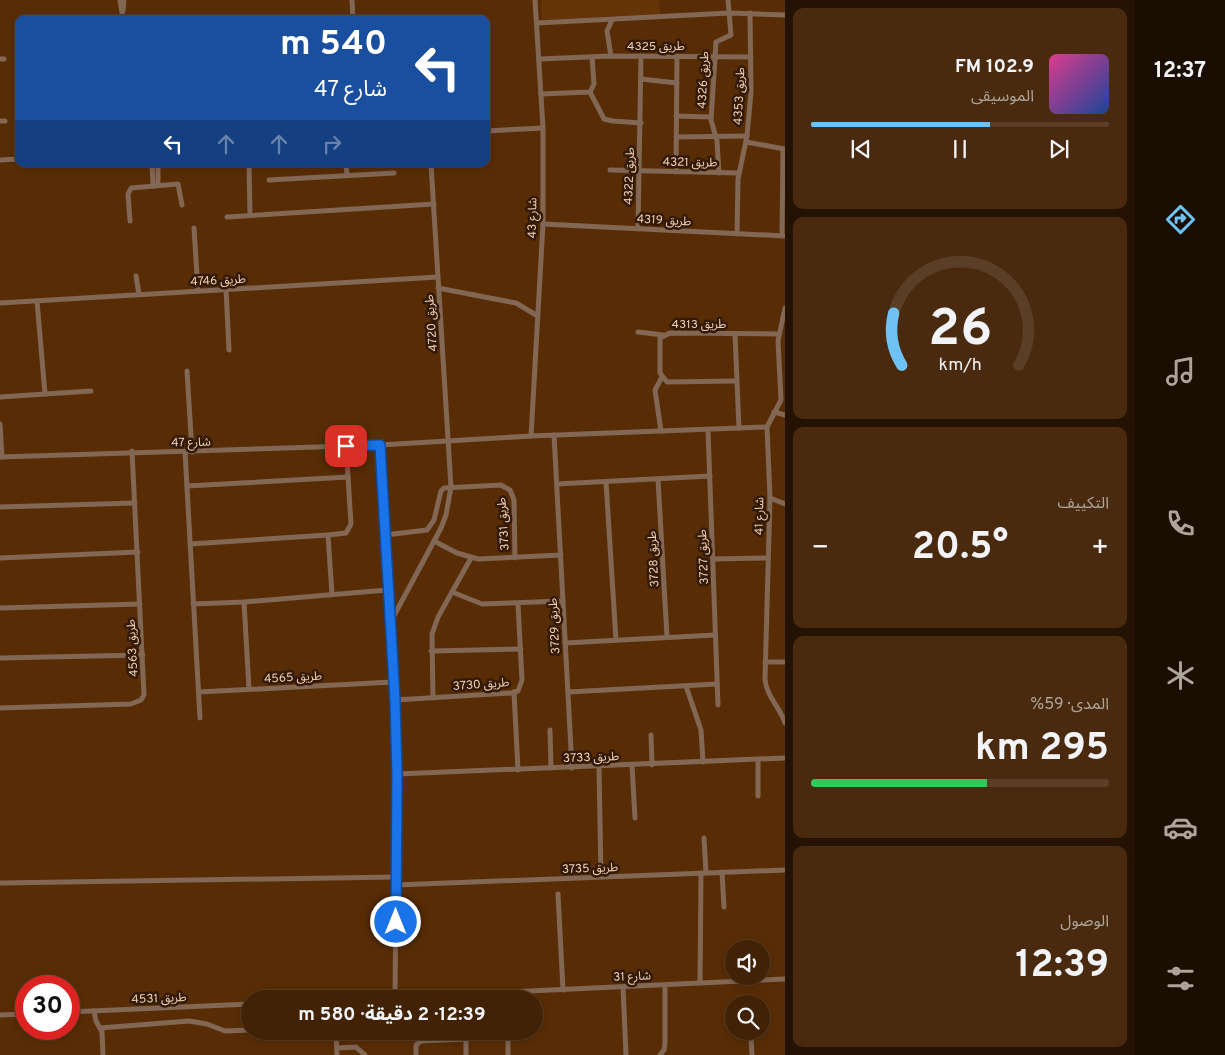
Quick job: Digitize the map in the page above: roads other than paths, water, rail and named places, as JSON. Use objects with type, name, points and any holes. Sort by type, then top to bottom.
[{"type":"street","points":[[120,0],[123,15]]},
{"type":"street","points":[[123,15],[124,0]]},
{"type":"street","points":[[352,0],[353,15]]},
{"type":"street","name":"شارع 43","points":[[531,436],[536,315],[543,224],[543,128],[535,0]]},
{"type":"street","name":"طريق 4326","points":[[719,173],[716,138],[711,117],[716,40],[731,35],[728,0]]},
{"type":"street","points":[[537,22],[612,20],[624,17],[729,13],[785,15]]},
{"type":"street","name":"طريق 4353","points":[[750,13],[751,56],[747,139],[784,149],[783,236]]},
{"type":"street","points":[[611,56],[607,31],[612,20]]},
{"type":"street","name":"طريق 4325","points":[[539,59],[611,56],[751,56]]},
{"type":"street","name":"طريق 4322","points":[[638,229],[642,56]]},
{"type":"street","points":[[676,172],[677,56]]},
{"type":"street","points":[[590,92],[594,84],[592,57]]},
{"type":"street","points":[[641,79],[677,83]]},
{"type":"street","points":[[541,94],[590,92]]},
{"type":"street","points":[[590,92],[604,119],[641,123]]},
{"type":"street","points":[[676,116],[711,117]]},
{"type":"street","points":[[490,131],[543,128]]},
{"type":"street","points":[[676,137],[747,139],[738,173],[737,234]]},
{"type":"street","points":[[0,160],[15,159]]},
{"type":"street","points":[[153,167],[156,185]]},
{"type":"street","points":[[156,185],[158,167]]},
{"type":"street","points":[[249,167],[250,215]]},
{"type":"street","points":[[346,167],[347,175]]},
{"type":"street","name":"طريق 4720","points":[[431,167],[438,288],[450,441]]},
{"type":"street","name":"طريق 4321","points":[[610,170],[738,173]]},
{"type":"street","points":[[269,180],[394,173]]},
{"type":"street","points":[[130,221],[129,189],[156,185],[180,186],[182,205]]},
{"type":"street","points":[[227,217],[434,204]]},
{"type":"street","name":"طريق 4319","points":[[543,224],[783,236]]},
{"type":"street","points":[[194,228],[198,291]]},
{"type":"street","points":[[136,276],[139,294]]},
{"type":"street","name":"طريق 4746","points":[[0,303],[438,277]]},
{"type":"street","points":[[438,288],[516,303],[536,315]]},
{"type":"street","points":[[226,289],[229,350]]},
{"type":"street","points":[[37,301],[45,394]]},
{"type":"street","name":"شارع 41","points":[[785,308],[778,334],[782,395],[780,404],[767,427],[770,498],[765,662],[766,688],[780,709],[785,723]]},
{"type":"street","name":"طريق 4313","points":[[638,332],[662,335],[670,333],[778,334]]},
{"type":"street","name":"طريق 4313","points":[[735,334],[739,428]]},
{"type":"street","name":"طريق 4313","points":[[661,431],[655,390],[662,377],[658,342],[662,335]]},
{"type":"street","points":[[187,371],[192,452]]},
{"type":"street","points":[[662,377],[671,384],[736,381]]},
{"type":"street","points":[[0,397],[91,391]]},
{"type":"street","points":[[774,412],[785,415]]},
{"type":"street","name":"شارع 47","points":[[0,424],[1,457],[132,451],[192,452],[380,445]]},
{"type":"street","points":[[395,990],[397,774],[395,700],[390,682],[380,445],[531,436],[767,427]]},
{"type":"street","name":"طريق 3727","points":[[708,430],[718,705]]},
{"type":"street","name":"طريق 3729","points":[[554,435],[572,768]]},
{"type":"street","points":[[389,625],[446,515],[451,487],[450,441]]},
{"type":"street","name":"طريق 4563","points":[[0,708],[137,703],[144,695],[132,451]]},
{"type":"street","points":[[185,452],[200,718]]},
{"type":"street","points":[[190,544],[343,534],[350,530],[347,460]]},
{"type":"street","points":[[557,484],[710,476]]},
{"type":"street","points":[[187,486],[348,477]]},
{"type":"street","name":"طريق 3728","points":[[658,479],[668,638]]},
{"type":"street","points":[[606,482],[616,640]]},
{"type":"street","name":"طريق 3731","points":[[451,487],[501,485],[510,490],[514,500],[515,558]]},
{"type":"street","points":[[385,534],[428,530],[434,520],[441,491],[444,488],[451,487]]},
{"type":"street","points":[[770,498],[785,504]]},
{"type":"street","points":[[0,507],[135,503]]},
{"type":"street","points":[[328,535],[332,594]]},
{"type":"street","name":"طريق 3731","points":[[434,541],[471,558],[561,555]]},
{"type":"street","points":[[0,558],[138,552]]},
{"type":"street","points":[[433,698],[431,651],[434,625],[471,558]]},
{"type":"street","points":[[713,559],[768,558]]},
{"type":"street","points":[[193,604],[244,602],[387,590]]},
{"type":"street","points":[[452,592],[482,604],[563,601]]},
{"type":"street","points":[[244,602],[249,689]]},
{"type":"street","points":[[0,608],[140,604]]},
{"type":"street","name":"طريق 3730","points":[[395,700],[514,692],[522,684],[518,604]]},
{"type":"street","points":[[565,643],[715,636]]},
{"type":"street","points":[[431,651],[521,649]]},
{"type":"street","points":[[0,658],[142,654]]},
{"type":"street","points":[[765,662],[785,662]]},
{"type":"street","name":"طريق 4565","points":[[199,692],[390,682]]},
{"type":"street","points":[[568,692],[717,684]]},
{"type":"street","points":[[686,686],[700,730],[703,762]]},
{"type":"street","points":[[514,692],[518,770]]},
{"type":"street","points":[[550,730],[551,768]]},
{"type":"street","points":[[651,734],[652,764]]},
{"type":"street","name":"طريق 3733","points":[[397,774],[785,758]]},
{"type":"street","points":[[758,760],[758,796]]},
{"type":"street","points":[[632,765],[635,818]]},
{"type":"street","points":[[599,767],[601,877]]},
{"type":"street","points":[[700,983],[704,838]]},
{"type":"street","name":"طريق 3735","points":[[396,885],[785,870]]},
{"type":"street","points":[[722,872],[724,907]]},
{"type":"street","points":[[0,883],[396,876]]},
{"type":"street","points":[[558,894],[563,990]]},
{"type":"street","name":"شارع 31","points":[[543,991],[785,979]]},
{"type":"street","points":[[660,1055],[664,1050],[665,1042],[665,985]]},
{"type":"street","points":[[623,987],[626,1055]]},
{"type":"street","name":"طريق 4531","points":[[80,1012],[241,1004]]},
{"type":"street","points":[[94,1011],[100,1028],[103,1055]]},
{"type":"street","points":[[0,1015],[15,1014]]},
{"type":"street","points":[[100,1028],[189,1021],[207,1024],[225,1031],[241,1030]]},
{"type":"street","points":[[337,1040],[337,1055]]},
{"type":"street","points":[[416,1055],[416,1045],[421,1042],[450,1040]]},
{"type":"street","points":[[465,1040],[466,1055]]},
{"type":"street","points":[[508,1040],[508,1055]]},
{"type":"street","points":[[751,1040],[752,1055]]},
{"type":"street","points":[[337,1048],[356,1046],[365,1055]]}]
